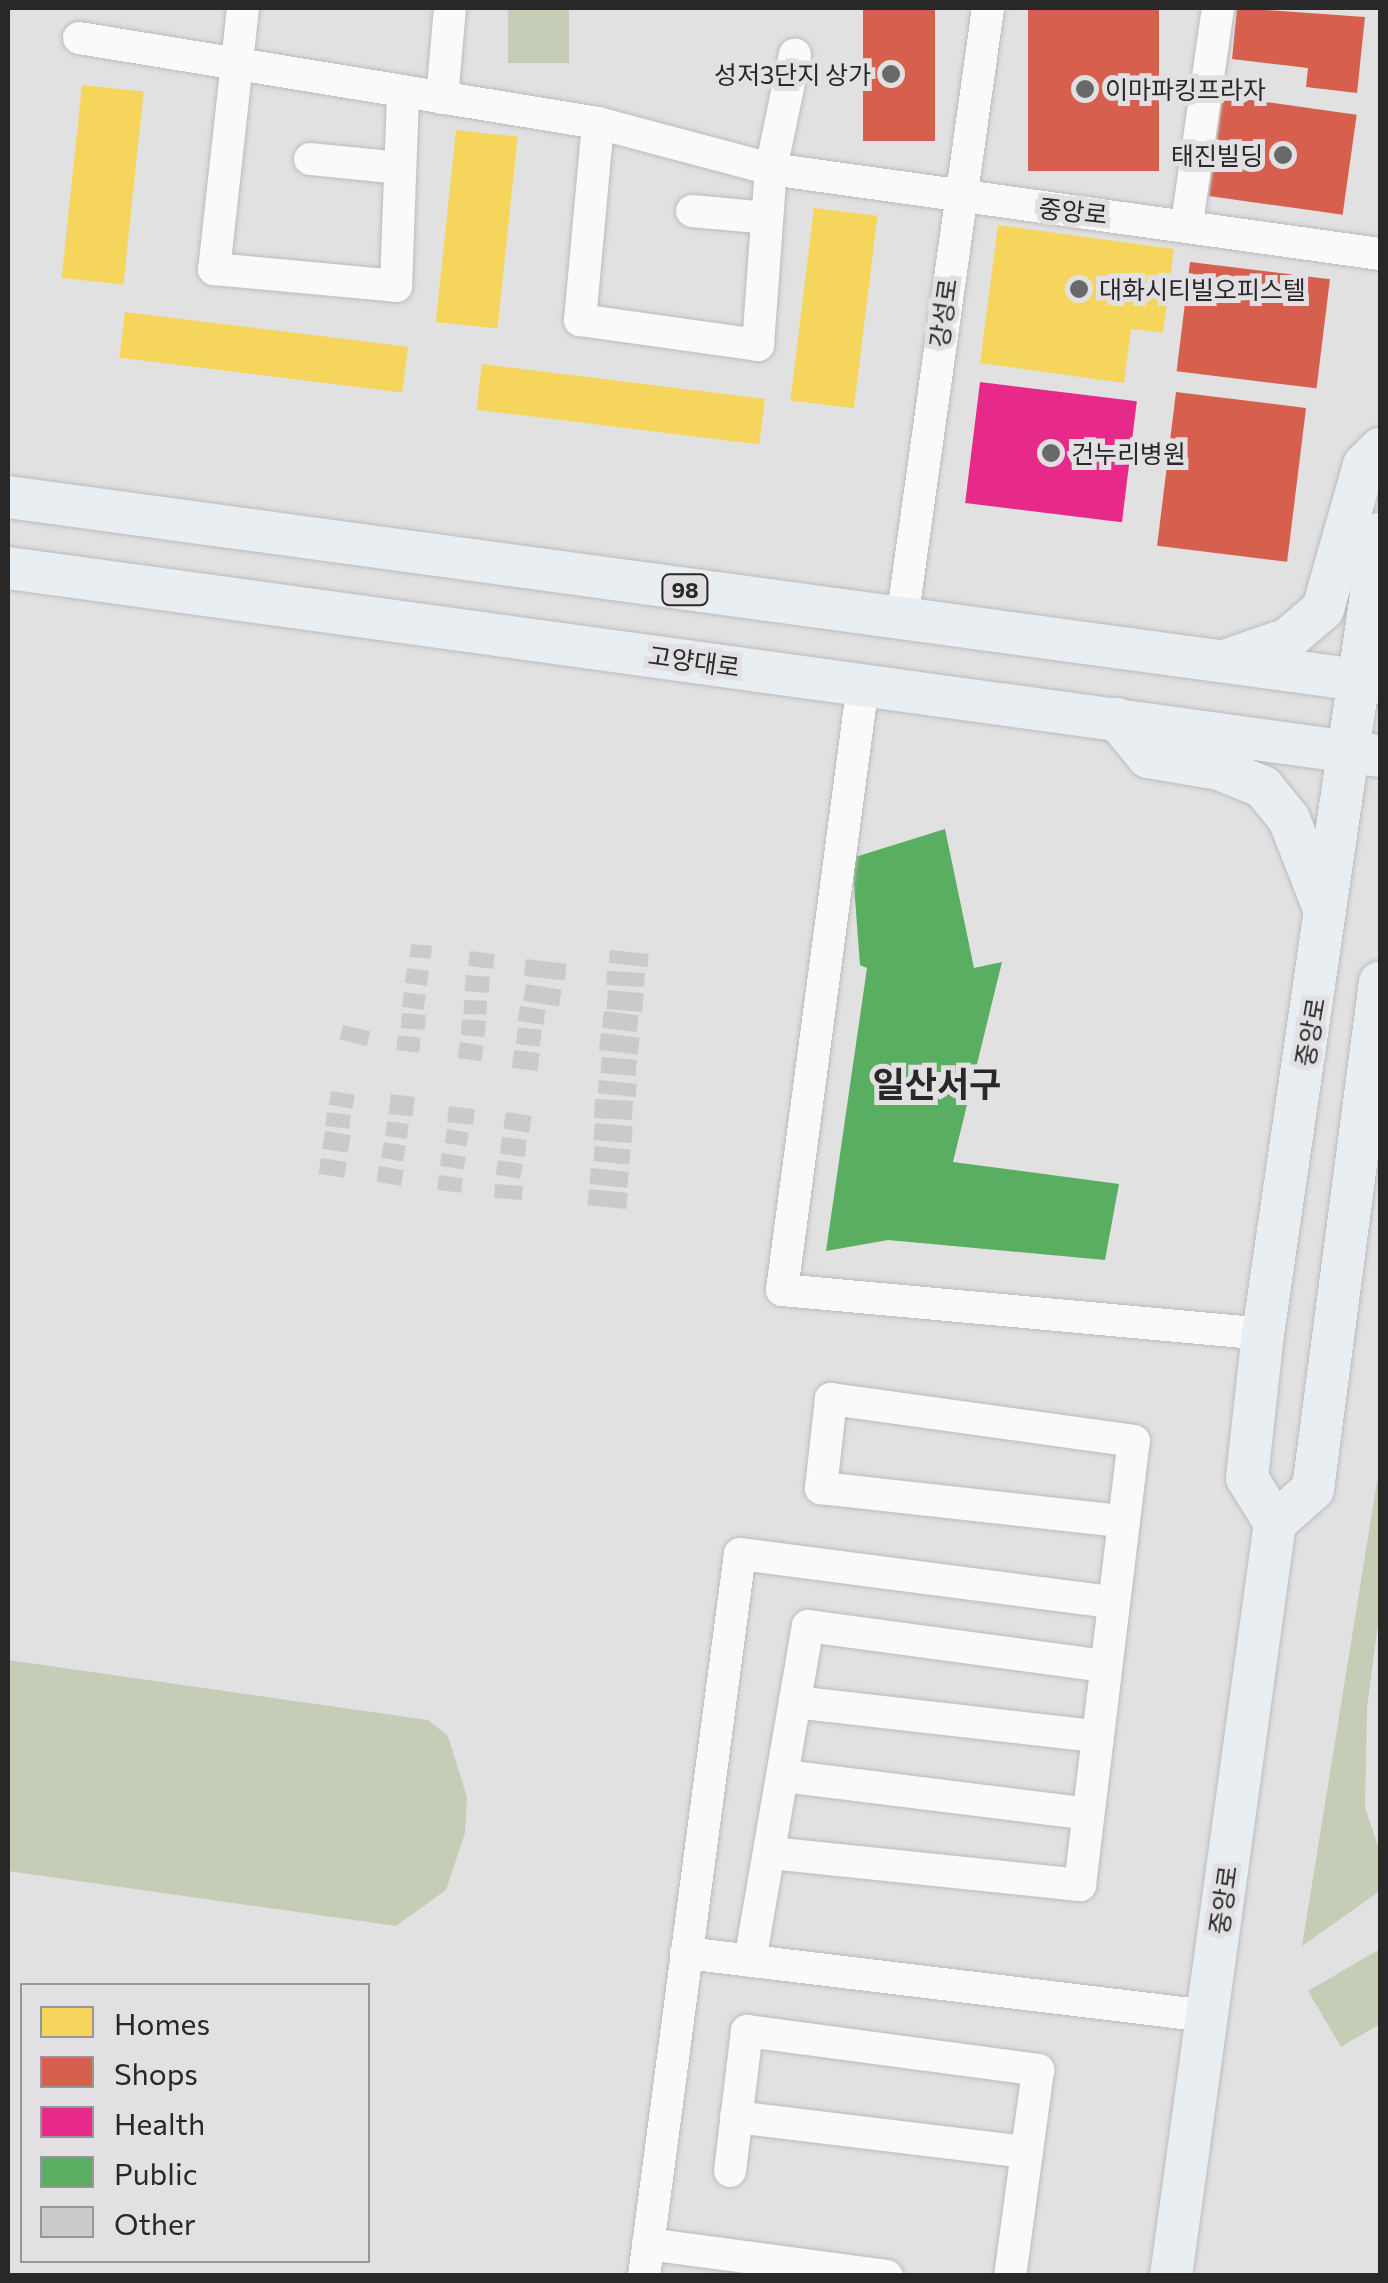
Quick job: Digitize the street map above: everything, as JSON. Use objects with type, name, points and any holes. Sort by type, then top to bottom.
[{"type":"main road","points":[[1218,662],[1288,640],[1323,609],[1364,465],[1380,449]]},
{"type":"main road","name":"98","points":[[8,497],[1372,682]]},
{"type":"main road","name":"중앙로","points":[[1171,2276],[1274,1524],[1247,1478],[1264,1334],[1328,922],[1366,754],[1380,534]]},
{"type":"main road","name":"고양대로","points":[[8,568],[1366,754]]},
{"type":"main road","points":[[1117,719],[1148,757],[1219,769],[1264,787],[1289,819],[1328,922]]},
{"type":"main road","points":[[1274,1524],[1313,1489],[1374,1069],[1380,982]]},
{"type":"street","points":[[243,8],[214,269],[396,286],[403,91]]},
{"type":"street","points":[[442,98],[450,8]]},
{"type":"street","name":"강성로","points":[[902,620],[988,8]]},
{"type":"street","points":[[1188,223],[1218,8]]},
{"type":"street","name":"중앙로","points":[[79,38],[598,123],[771,169],[958,200],[1188,223],[1380,254]]},
{"type":"street","points":[[598,123],[580,320],[758,345],[771,169],[796,54]]},
{"type":"street","points":[[310,159],[400,168]]},
{"type":"street","points":[[692,211],[767,218]]},
{"type":"street","points":[[863,684],[782,1290],[1264,1334]]},
{"type":"street","points":[[771,1853],[1080,1884],[1102,1666],[1134,1441],[831,1399],[821,1488],[1122,1520]]},
{"type":"street","points":[[888,2276],[646,2260],[740,1554],[1111,1602]]},
{"type":"street","points":[[750,1961],[808,1626],[1102,1666]]},
{"type":"street","points":[[796,1702],[1095,1736]]},
{"type":"street","points":[[784,1776],[1087,1814]]},
{"type":"street","points":[[686,1952],[1207,2016]]},
{"type":"street","points":[[730,2171],[746,2031],[1038,2070],[1010,2276]]},
{"type":"street","points":[[736,2117],[1027,2152]]},
{"type":"green space","points":[[508,8],[569,8],[569,63],[508,63]]},
{"type":"green space","points":[[1380,1463],[1380,1609],[1367,1708],[1365,1807],[1380,1852],[1380,1891],[1302,1946]]},
{"type":"green space","points":[[8,1660],[428,1720],[448,1736],[467,1797],[465,1833],[446,1890],[396,1926],[8,1871]]},
{"type":"green space","points":[[1380,1949],[1380,2024],[1341,2047],[1308,1991]]},
{"type":"building: Homes","points":[[82,85],[144,91],[123,284],[62,278]]},
{"type":"building: Homes","points":[[456,130],[518,136],[497,328],[436,322]]},
{"type":"building: Homes","points":[[814,208],[878,216],[854,408],[790,401]]},
{"type":"building: Homes","name":"대화시티빌오피스텔","points":[[998,225],[1174,249],[1163,333],[1131,329],[1124,383],[980,363]]},
{"type":"building: Homes","points":[[125,312],[408,347],[402,392],[119,358]]},
{"type":"building: Homes","points":[[482,364],[765,399],[759,444],[476,410]]},
{"type":"building: Shops","name":"성저3단지 상가","points":[[863,8],[935,8],[935,141],[863,141]]},
{"type":"building: Shops","name":"이마파킹프라자","points":[[1028,8],[1159,8],[1159,171],[1028,171]]},
{"type":"building: Shops","points":[[1237,8],[1365,17],[1357,93],[1306,87],[1308,68],[1232,59]]},
{"type":"building: Shops","name":"태진빌딩","points":[[1223,96],[1357,115],[1343,215],[1209,196]]},
{"type":"building: Shops","points":[[1190,262],[1330,279],[1317,388],[1177,371]]},
{"type":"building: Shops","points":[[1176,392],[1306,408],[1287,562],[1157,546]]},
{"type":"building: Health","name":"건누리병원","points":[[980,382],[1137,401],[1122,522],[965,503]]},
{"type":"building: Public","points":[[945,829],[974,968],[1002,962],[953,1162],[1119,1184],[1105,1260],[888,1240],[826,1251],[867,968],[860,965],[852,858]]},
{"type":"building: Other","points":[[411,944],[432,946],[431,959],[410,957]]},
{"type":"building: Other","points":[[610,950],[649,954],[647,967],[609,963]]},
{"type":"building: Other","points":[[470,951],[495,954],[493,969],[468,966]]},
{"type":"building: Other","points":[[526,959],[567,964],[565,981],[524,976]]},
{"type":"building: Other","points":[[407,968],[429,971],[427,986],[405,983]]},
{"type":"building: Other","points":[[607,971],[645,973],[644,987],[606,985]]},
{"type":"building: Other","points":[[466,975],[490,977],[489,993],[465,991]]},
{"type":"building: Other","points":[[526,984],[562,990],[559,1006],[523,1001]]},
{"type":"building: Other","points":[[608,990],[644,993],[642,1012],[606,1009]]},
{"type":"building: Other","points":[[404,992],[426,995],[424,1010],[402,1007]]},
{"type":"building: Other","points":[[464,1000],[487,1001],[486,1015],[464,1014]]},
{"type":"building: Other","points":[[520,1006],[546,1010],[543,1025],[518,1021]]},
{"type":"building: Other","points":[[604,1011],[639,1015],[637,1032],[602,1028]]},
{"type":"building: Other","points":[[402,1013],[426,1015],[425,1030],[401,1028]]},
{"type":"building: Other","points":[[462,1019],[486,1021],[485,1037],[461,1035]]},
{"type":"building: Other","points":[[343,1025],[370,1031],[367,1046],[340,1040]]},
{"type":"building: Other","points":[[518,1027],[542,1030],[540,1047],[516,1044]]},
{"type":"building: Other","points":[[601,1033],[640,1038],[638,1055],[599,1050]]},
{"type":"building: Other","points":[[398,1035],[421,1038],[419,1053],[396,1050]]},
{"type":"building: Other","points":[[460,1042],[484,1046],[481,1062],[457,1058]]},
{"type":"building: Other","points":[[514,1050],[540,1053],[538,1071],[512,1068]]},
{"type":"building: Other","points":[[602,1057],[637,1060],[635,1076],[601,1073]]},
{"type":"building: Other","points":[[599,1080],[637,1084],[635,1097],[598,1093]]},
{"type":"building: Other","points":[[331,1091],[355,1095],[353,1109],[329,1105]]},
{"type":"building: Other","points":[[391,1094],[415,1097],[412,1117],[389,1114]]},
{"type":"building: Other","points":[[595,1099],[633,1101],[632,1120],[594,1118]]},
{"type":"building: Other","points":[[449,1106],[475,1109],[473,1125],[447,1122]]},
{"type":"building: Other","points":[[327,1112],[351,1115],[349,1129],[325,1126]]},
{"type":"building: Other","points":[[506,1112],[532,1116],[529,1133],[503,1129]]},
{"type":"building: Other","points":[[387,1121],[409,1124],[407,1139],[385,1136]]},
{"type":"building: Other","points":[[595,1123],[633,1126],[631,1143],[594,1140]]},
{"type":"building: Other","points":[[447,1129],[469,1133],[466,1147],[445,1143]]},
{"type":"building: Other","points":[[325,1131],[351,1135],[348,1153],[322,1149]]},
{"type":"building: Other","points":[[502,1137],[527,1140],[525,1157],[500,1154]]},
{"type":"building: Other","points":[[384,1142],[406,1146],[403,1162],[381,1158]]},
{"type":"building: Other","points":[[595,1146],[631,1150],[629,1165],[593,1161]]},
{"type":"building: Other","points":[[442,1153],[466,1157],[464,1170],[440,1166]]},
{"type":"building: Other","points":[[321,1158],[347,1162],[344,1178],[318,1174]]},
{"type":"building: Other","points":[[498,1160],[523,1164],[520,1179],[496,1175]]},
{"type":"building: Other","points":[[379,1166],[404,1170],[401,1186],[376,1182]]},
{"type":"building: Other","points":[[591,1168],[629,1172],[627,1188],[589,1184]]},
{"type":"building: Other","points":[[439,1175],[463,1178],[461,1193],[437,1190]]},
{"type":"building: Other","points":[[495,1184],[523,1186],[522,1200],[494,1198]]},
{"type":"building: Other","points":[[589,1189],[628,1193],[626,1209],[587,1205]]},
{"type":"place","name":"성저3단지 상가","points":[[891,74]]},
{"type":"place","name":"이마파킹프라자","points":[[1085,89]]},
{"type":"place","name":"태진빌딩","points":[[1283,155]]},
{"type":"place","name":"대화시티빌오피스텔","points":[[1079,289]]},
{"type":"place","name":"건누리병원","points":[[1051,453]]},
{"type":"district","name":"일산서구","points":[[937,1083]]}]
